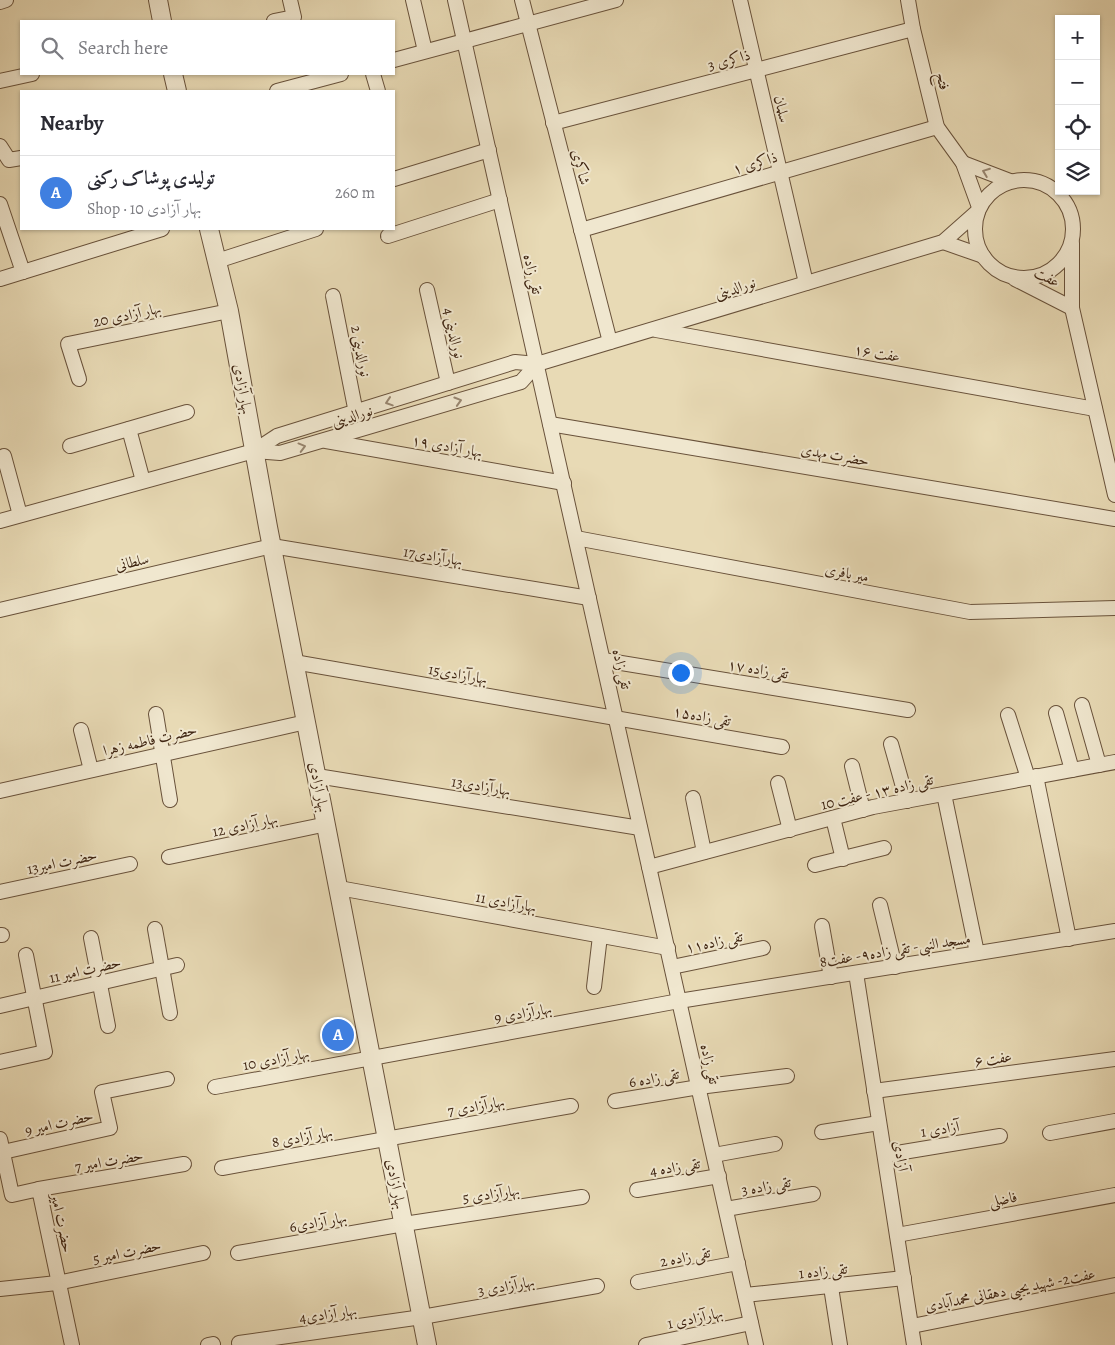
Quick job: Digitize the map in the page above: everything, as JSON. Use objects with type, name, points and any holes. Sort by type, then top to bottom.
[{"type":"street","points":[[0,2],[6,0]]},
{"type":"street","points":[[158,0],[162,20]]},
{"type":"street","points":[[279,20],[294,17],[290,0]]},
{"type":"street","points":[[413,0],[425,51]]},
{"type":"street","name":"تقی زاده","points":[[455,0],[756,1345]]},
{"type":"street","name":"شاکری","points":[[522,0],[610,342]]},
{"type":"street","points":[[395,60],[616,0]]},
{"type":"street","name":"سلمان","points":[[740,0],[806,283]]},
{"type":"street","name":"فتح","points":[[908,0],[913,29],[938,127],[963,163],[979,209]]},
{"type":"street","name":"ذاکری 3","points":[[553,123],[913,29]]},
{"type":"street","points":[[0,81],[27,75]]},
{"type":"street","points":[[173,75],[177,90]]},
{"type":"street","points":[[281,90],[338,75]]},
{"type":"street","points":[[373,75],[378,90]]},
{"type":"street","name":"ذاکری ۱","points":[[581,230],[938,127]]},
{"type":"street","points":[[0,146],[9,160],[20,158]]},
{"type":"street","points":[[395,179],[489,150]]},
{"type":"street","points":[[963,163],[1010,181],[1035,181],[1058,193],[1071,215],[1072,241],[1060,262],[1047,272],[1025,279],[998,271],[983,256],[974,234],[979,209],[992,191],[1010,181]]},
{"type":"street","points":[[388,236],[500,200]]},
{"type":"street","points":[[0,204],[23,272]]},
{"type":"street","name":"نورالدینی","points":[[0,520],[254,451],[277,436],[515,362],[537,364],[943,242],[979,209]]},
{"type":"street","points":[[0,279],[159,230]]},
{"type":"street","name":"بهار آزادی","points":[[209,230],[229,311],[294,662],[427,1345]]},
{"type":"street","points":[[217,261],[313,230]]},
{"type":"street","name":"عفت","points":[[1072,241],[1072,308],[1096,409],[1111,457],[1115,495]]},
{"type":"street","points":[[943,242],[983,256]]},
{"type":"street","name":"عفت","points":[[1007,275],[1072,308]]},
{"type":"street","name":"نورالدینی 4","points":[[427,290],[448,383]]},
{"type":"street","name":"نورالدینی 2","points":[[333,296],[356,412]]},
{"type":"street","name":"بهار آزادی 20","points":[[79,379],[68,344],[229,311]]},
{"type":"street","name":"عفت ۱۶","points":[[653,329],[1096,409]]},
{"type":"street","name":"نورالدینی","points":[[254,451],[280,453],[521,382],[537,364]]},
{"type":"street","points":[[70,446],[187,412]]},
{"type":"street","name":"حضرت مهدی","points":[[550,424],[1115,519]]},
{"type":"street","points":[[129,429],[143,481]]},
{"type":"street","name":"بهار آزادی ۱۹","points":[[324,441],[564,483]]},
{"type":"street","points":[[4,456],[20,515]]},
{"type":"street","name":"میر بافری","points":[[576,538],[970,612],[1115,608]]},
{"type":"street","name":"بهارآزادی17","points":[[272,546],[590,598]]},
{"type":"street","name":"سلطانی","points":[[0,610],[272,546]]},
{"type":"street","name":"تقی زاده ۱۷","points":[[603,660],[908,710]]},
{"type":"street","name":"بهارآزادی15","points":[[294,662],[616,717]]},
{"type":"street","points":[[1082,705],[1099,765]]},
{"type":"street","points":[[1056,713],[1072,770]]},
{"type":"street","points":[[156,714],[170,800]]},
{"type":"street","points":[[1008,715],[1032,777],[1070,939]]},
{"type":"street","name":"تقی زاده۱۵","points":[[616,717],[782,747]]},
{"type":"street","name":"حضرت فاطمه زهرا","points":[[0,791],[306,722]]},
{"type":"street","points":[[81,730],[91,770]]},
{"type":"street","points":[[891,744],[907,801]]},
{"type":"street","name":"تقی زاده ۱۳ - عفت 10","points":[[650,867],[863,810],[1115,762]]},
{"type":"street","points":[[852,766],[863,810]]},
{"type":"street","name":"بهارآزادی13","points":[[317,776],[640,828]]},
{"type":"street","points":[[778,783],[790,830]]},
{"type":"street","points":[[944,794],[976,953]]},
{"type":"street","points":[[693,798],[704,852]]},
{"type":"street","points":[[833,818],[843,858]]},
{"type":"street","name":"بهار آزادی 12","points":[[170,857],[327,824]]},
{"type":"street","points":[[815,866],[884,848]]},
{"type":"street","name":"حضرت امیر13","points":[[0,892],[130,864]]},
{"type":"street","name":"بهارآزادی 11","points":[[339,888],[668,948]]},
{"type":"street","points":[[880,905],[895,966]]},
{"type":"street","points":[[822,926],[831,977]]},
{"type":"street","points":[[155,929],[170,1013]]},
{"type":"street","name":"مسجد النبی- تقی زاده۹- عفت8","points":[[679,1001],[1115,931]]},
{"type":"street","points":[[594,987],[600,936]]},
{"type":"street","points":[[91,938],[108,1026]]},
{"type":"street","name":"تقی زاده۱۱","points":[[672,967],[764,948]]},
{"type":"street","points":[[0,1062],[45,1052],[26,955]]},
{"type":"street","name":"حضرت امیر 11","points":[[0,1006],[177,964]]},
{"type":"street","name":"آزادی","points":[[856,973],[914,1345]]},
{"type":"street","name":"بهارآزادی 9","points":[[372,1057],[679,1001]]},
{"type":"street","name":"بهار آزادی 10","points":[[215,1087],[372,1057]]},
{"type":"street","name":"عفت ۶","points":[[874,1091],[1115,1058]]},
{"type":"street","name":"تقی زاده 6","points":[[615,1101],[699,1087],[787,1076]]},
{"type":"street","name":"حضرت امیر 9","points":[[1,1146],[110,1128],[102,1092],[167,1079]]},
{"type":"street","name":"بهارآزادی 7","points":[[387,1138],[571,1106]]},
{"type":"street","points":[[1050,1133],[1115,1121]]},
{"type":"street","points":[[822,1132],[880,1123]]},
{"type":"street","name":"آزادی 1","points":[[885,1155],[1000,1136]]},
{"type":"street","name":"بهار آزادی 8","points":[[222,1168],[387,1138]]},
{"type":"street","points":[[714,1155],[775,1144]]},
{"type":"street","name":"حضرت امیر","points":[[1,1146],[6,1196],[39,1189],[72,1345]]},
{"type":"street","name":"حضرت امیر 7","points":[[39,1189],[184,1164]]},
{"type":"street","name":"تقی زاده 4","points":[[637,1190],[719,1176]]},
{"type":"street","name":"تقی زاده 3","points":[[726,1209],[812,1194]]},
{"type":"street","name":"فاضلی","points":[[897,1234],[1115,1195]]},
{"type":"street","name":"بهارآزادی 5","points":[[404,1224],[582,1197]]},
{"type":"street","name":"بهار آزادی6","points":[[238,1253],[404,1224]]},
{"type":"street","name":"حضرت امیر 5","points":[[0,1289],[58,1283],[203,1253]]},
{"type":"street","name":"تقی زاده 2","points":[[638,1282],[738,1263]]},
{"type":"street","name":"تقی زاده 1","points":[[745,1295],[904,1278]]},
{"type":"street","name":"عفت2- شهید یحیی دهقانی محمدآبادی","points":[[912,1326],[1115,1285]]},
{"type":"street","name":"بهارآزادی 3","points":[[422,1317],[597,1286]]},
{"type":"street","points":[[831,1287],[840,1345]]},
{"type":"street","name":"بهار آزادی4","points":[[239,1343],[422,1317]]},
{"type":"street","name":"بهارآزادی 1","points":[[646,1345],[751,1323]]},
{"type":"place","name":"تولیدی پوشاک رکنی","points":[[338,1035]]}]
